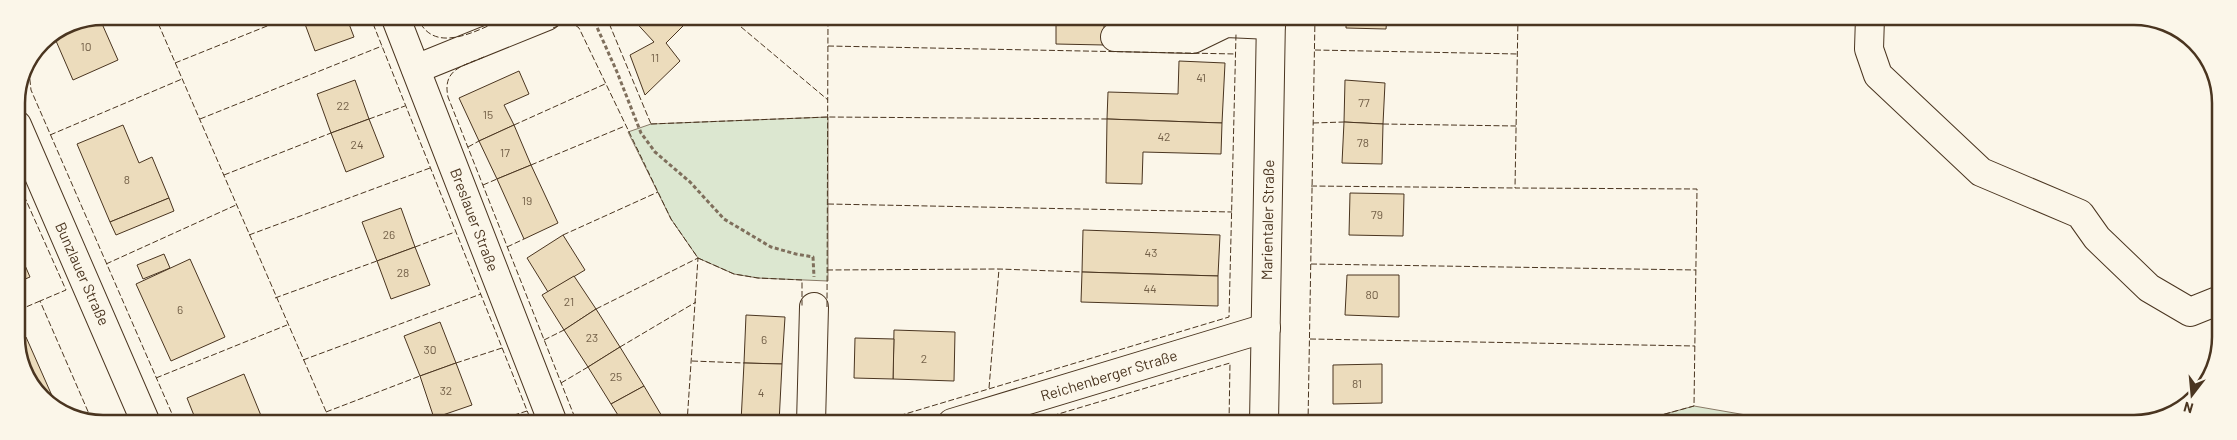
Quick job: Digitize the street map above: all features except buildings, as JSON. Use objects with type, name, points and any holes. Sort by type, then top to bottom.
[{"type":"street","name":"Breslauer Straße","points":[[399,25],[550,415]]},
{"type":"street","points":[[416,69],[525,25]]},
{"type":"street","points":[[1115,37],[1193,39],[1222,25]]},
{"type":"street","name":"Marientaler Straße","points":[[1264,415],[1271,25]]},
{"type":"street","points":[[1870,25],[1869,49],[1878,75],[1981,172],[2080,214],[2097,238],[2149,288],[2190,312],[2212,303]]},
{"type":"street","name":"Bunzlauer Straße","points":[[25,146],[143,415]]},
{"type":"street","points":[[811,415],[814,307]]},
{"type":"street","name":"Reichenberger Straße","points":[[978,415],[1266,328]]},
{"type":"path","points":[[596,25],[641,133],[655,152],[690,182],[724,219],[771,247],[796,254],[813,256],[814,307]]},
{"type":"green space","points":[[828,117],[828,281],[758,278],[734,274],[698,258],[671,219],[628,132],[651,124]]},
{"type":"green space","points":[[1694,406],[1746,415],[1661,415]]},
{"type":"fence","points":[[159,25],[328,415]]},
{"type":"fence","points":[[175,63],[270,25]]},
{"type":"fence","points":[[374,25],[529,415]]},
{"type":"fence","points":[[422,25],[424,29],[434,36],[446,38],[459,37],[490,25]]},
{"type":"fence","points":[[553,28],[560,25]]},
{"type":"fence","points":[[575,25],[579,28],[671,219],[698,258],[734,274],[758,278],[802,280],[802,306]]},
{"type":"fence","points":[[610,25],[651,124],[653,124]]},
{"type":"fence","points":[[739,25],[828,100]]},
{"type":"fence","points":[[827,307],[828,25]]},
{"type":"fence","points":[[1308,415],[1315,25]]},
{"type":"fence","points":[[1518,25],[1515,188],[1697,189],[1694,406],[1661,415]]},
{"type":"fence","points":[[902,415],[1229,317],[1236,34]]},
{"type":"fence","points":[[200,119],[382,46]]},
{"type":"fence","points":[[828,46],[1236,54]]},
{"type":"fence","points":[[1315,50],[1518,54]]},
{"type":"fence","points":[[484,57],[462,66],[451,74],[448,80],[448,97],[574,415]]},
{"type":"fence","points":[[30,77],[31,90],[173,415]]},
{"type":"fence","points":[[50,135],[182,79]]},
{"type":"fence","points":[[514,125],[605,84]]},
{"type":"fence","points":[[369,119],[405,106]]},
{"type":"fence","points":[[651,124],[828,117],[1107,119]]},
{"type":"fence","points":[[1313,123],[1344,122]]},
{"type":"fence","points":[[1383,124],[1516,126]]},
{"type":"fence","points":[[531,165],[625,126]]},
{"type":"fence","points":[[224,175],[331,133]]},
{"type":"fence","points":[[468,147],[479,141]]},
{"type":"fence","points":[[249,235],[430,168]]},
{"type":"fence","points":[[483,185],[497,179]]},
{"type":"fence","points":[[1311,186],[1515,188]]},
{"type":"fence","points":[[563,235],[658,192]]},
{"type":"fence","points":[[25,198],[66,290],[40,301],[89,413]]},
{"type":"fence","points":[[828,204],[1232,212]]},
{"type":"fence","points":[[106,264],[236,205]]},
{"type":"fence","points":[[415,247],[455,232]]},
{"type":"fence","points":[[507,247],[524,239]]},
{"type":"fence","points":[[596,309],[698,258]]},
{"type":"fence","points":[[688,415],[698,258]]},
{"type":"fence","points":[[275,298],[377,261]]},
{"type":"fence","points":[[1311,264],[1696,270]]},
{"type":"fence","points":[[827,270],[999,269],[1082,272]]},
{"type":"fence","points":[[989,388],[999,269]]},
{"type":"fence","points":[[303,360],[481,294]]},
{"type":"fence","points":[[25,307],[40,301]]},
{"type":"fence","points":[[620,347],[696,302]]},
{"type":"fence","points":[[156,378],[287,325]]},
{"type":"fence","points":[[544,340],[564,330]]},
{"type":"fence","points":[[1310,339],[1695,346]]},
{"type":"fence","points":[[456,363],[502,348]]},
{"type":"fence","points":[[692,361],[744,363]]},
{"type":"fence","points":[[1055,415],[1230,363],[1229,415]]},
{"type":"fence","points":[[561,383],[588,367]]},
{"type":"fence","points":[[326,412],[420,376]]},
{"type":"fence","points":[[514,415],[527,411]]}]
